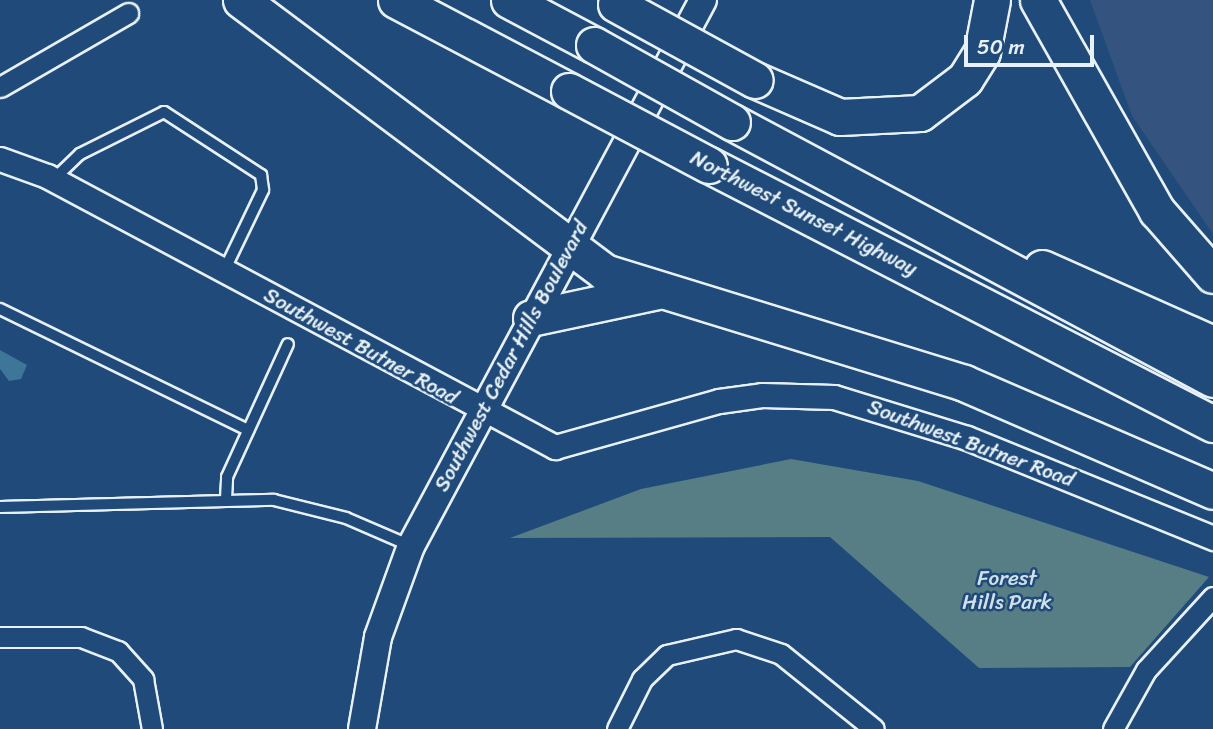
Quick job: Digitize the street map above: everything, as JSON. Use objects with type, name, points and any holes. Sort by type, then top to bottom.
[{"type":"highway","points":[[241,0],[316,50],[604,272],[964,383],[1213,491]]},
{"type":"highway","name":"Northwest Sunset Highway","points":[[396,0],[709,165],[1213,424]]},
{"type":"highway","points":[[509,0],[1213,379]]},
{"type":"highway","points":[[612,2],[755,80],[841,117],[920,113],[971,70],[991,22],[992,0]]},
{"type":"highway","points":[[1038,0],[1150,201],[1213,275]]},
{"type":"highway","points":[[977,252],[1058,272],[1213,344]]},
{"type":"highway","points":[[531,318],[663,290]]},
{"type":"main road","name":"Southwest Cedar Hills Boulevard","points":[[362,729],[378,637],[411,546],[480,411],[571,249],[703,0]]},
{"type":"street","points":[[0,87],[128,13]]},
{"type":"street","name":"Southwest Butner Road","points":[[0,159],[53,180],[480,411],[562,448],[719,401],[762,395],[834,397],[967,438],[1213,538]]},
{"type":"street","points":[[1113,729],[1146,670],[1213,597]]},
{"type":"street","points":[[0,637],[80,637],[118,651],[143,679],[152,729]]},
{"type":"street","points":[[617,729],[642,679],[667,655],[736,639],[781,654],[874,729]]},
{"type":"lane","points":[[53,180],[80,154],[164,112],[261,175],[263,190],[224,271]]},
{"type":"lane","points":[[0,309],[248,430]]},
{"type":"lane","points":[[226,499],[228,477],[288,344]]},
{"type":"lane","points":[[0,507],[226,499],[274,500],[323,510],[411,546]]},
{"type":"shaded area","points":[[1090,0],[1213,0],[1213,234],[1132,116]]},
{"type":"shaded area","points":[[0,350],[27,365],[21,379],[9,381],[0,369]]},
{"type":"green space","name":"Forest Hills Park","points":[[791,459],[918,481],[1209,577],[1130,667],[979,668],[830,537],[510,538],[641,489]]}]
